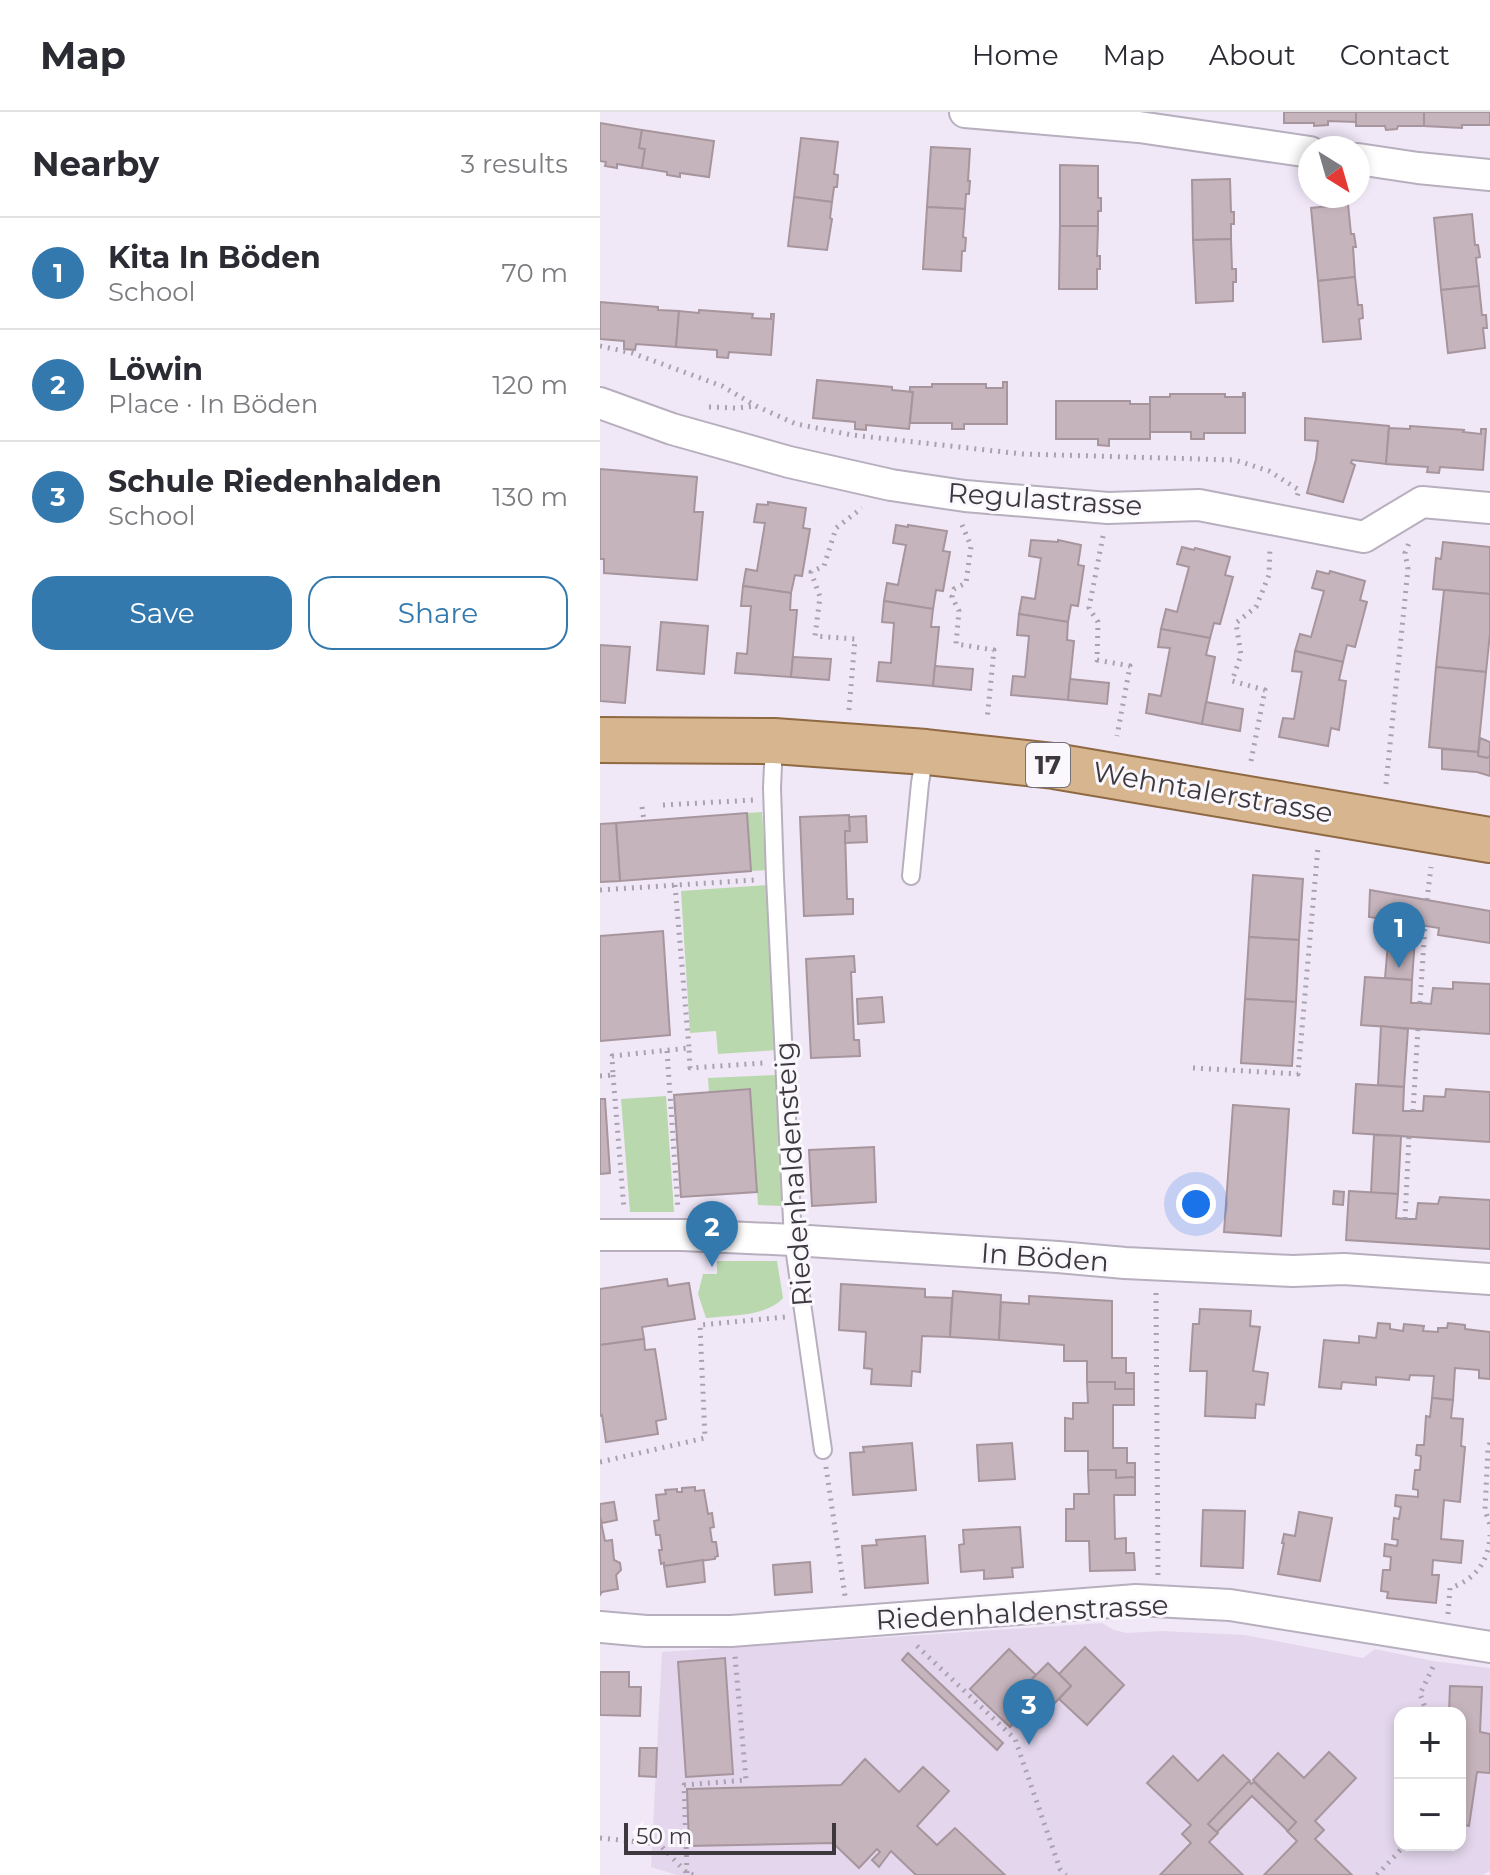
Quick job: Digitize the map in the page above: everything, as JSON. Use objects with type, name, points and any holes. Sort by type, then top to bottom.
[{"type":"main road","name":"Wehntalerstrasse","points":[[600,740],[774,741],[926,752],[1074,768],[1490,840]]},
{"type":"street","points":[[965,112],[1139,127],[1298,150]]},
{"type":"street","points":[[1370,161],[1490,175]]},
{"type":"street","name":"Regulastrasse","points":[[600,403],[672,429],[774,458],[891,485],[965,496],[1108,508],[1199,505],[1364,537],[1422,502]]},
{"type":"street","points":[[1422,502],[1490,508]]},
{"type":"street","name":"In Böden","points":[[600,1235],[793,1240],[1125,1263],[1293,1271],[1344,1269],[1490,1279]]},
{"type":"street","name":"Riedenhaldenstrasse","points":[[600,1627],[646,1631],[731,1631],[1136,1600],[1230,1605],[1490,1647]]},
{"type":"lane","name":"Riedenhaldensteig","points":[[774,741],[772,799],[775,878],[793,1240],[823,1450]]},
{"type":"lane","points":[[911,876],[926,752]]},
{"type":"path","points":[[600,346],[632,353],[722,386],[796,424],[852,435],[1022,454],[1235,460],[1269,471],[1299,490],[1271,545],[1269,575],[1256,607],[1236,623],[1241,655],[1232,681],[1265,690],[1251,761]]},
{"type":"path","points":[[849,710],[855,639],[815,636],[820,597],[811,572],[824,566],[836,528],[891,485]]},
{"type":"path","points":[[965,496],[962,527],[971,546],[966,583],[954,589],[952,597],[959,611],[956,644],[994,650],[987,720]]},
{"type":"path","points":[[1386,784],[1408,569],[1405,553],[1422,502]]},
{"type":"path","points":[[1108,508],[1089,608],[1098,622],[1097,660],[1130,666],[1117,736]]},
{"type":"path","points":[[663,805],[772,799]]},
{"type":"path","points":[[642,807],[644,821]]},
{"type":"path","points":[[1193,1068],[1298,1074],[1319,842]]},
{"type":"path","points":[[1427,900],[1431,867]]},
{"type":"path","points":[[600,890],[775,878]]},
{"type":"path","points":[[648,879],[649,887]]},
{"type":"path","points":[[675,885],[690,1068],[784,1061]]},
{"type":"path","points":[[1420,1003],[1425,926]]},
{"type":"path","points":[[1413,1111],[1418,1029]]},
{"type":"path","points":[[624,1216],[612,1056],[689,1048]]},
{"type":"path","points":[[667,1051],[679,1218]]},
{"type":"path","points":[[600,1076],[613,1075]]},
{"type":"path","points":[[1405,1219],[1409,1137]]},
{"type":"path","points":[[1156,1285],[1158,1573]]},
{"type":"path","points":[[600,1462],[705,1438],[700,1325],[803,1316]]},
{"type":"path","points":[[1490,1443],[1485,1510],[1490,1525]]},
{"type":"path","points":[[823,1450],[846,1605]]},
{"type":"path","points":[[1448,1624],[1450,1588],[1481,1569],[1489,1550],[1490,1535]]},
{"type":"path","points":[[916,1644],[1015,1739],[1060,1869],[1066,1875]]},
{"type":"path","points":[[690,1874],[684,1785],[746,1780],[735,1655]]},
{"type":"path","points":[[1425,1707],[1420,1694],[1437,1658]]},
{"type":"path","points":[[600,1838],[659,1844],[690,1874]]},
{"type":"path","points":[[1377,1875],[1399,1851]]},
{"type":"shaded area","points":[[1102,1623],[1127,1633],[1161,1631],[1245,1635],[1363,1658],[1375,1649],[1490,1668],[1490,1871],[1482,1875],[677,1875],[651,1867],[662,1652]]},
{"type":"green space","points":[[762,812],[766,870],[751,871],[747,813]]},
{"type":"green space","points":[[768,885],[778,1050],[718,1054],[716,1031],[690,1033],[681,891]]},
{"type":"green space","points":[[776,1075],[783,1206],[758,1205],[750,1089],[709,1092],[708,1078]]},
{"type":"green space","points":[[666,1096],[674,1212],[630,1212],[621,1099]]},
{"type":"green space","points":[[717,1261],[777,1261],[783,1298],[757,1312],[706,1318],[698,1294],[703,1274],[717,1274]]},
{"type":"building","points":[[1284,112],[1356,112],[1356,122],[1328,121],[1328,125],[1314,126],[1314,123],[1284,123]]},
{"type":"building","points":[[1356,112],[1424,112],[1424,126],[1398,126],[1397,129],[1386,130],[1385,126],[1356,126]]},
{"type":"building","points":[[1424,112],[1490,112],[1490,125],[1462,125],[1462,128],[1424,126]]},
{"type":"building","points":[[600,123],[642,130],[639,148],[645,149],[642,168],[617,164],[617,168],[605,166],[606,162],[600,161]]},
{"type":"building","points":[[642,130],[714,141],[709,177],[680,173],[680,177],[642,168],[645,149],[639,148]]},
{"type":"building","points":[[801,138],[838,142],[834,174],[838,175],[837,187],[834,187],[832,202],[794,197]]},
{"type":"building","points":[[931,147],[970,149],[969,194],[966,194],[965,209],[927,207]]},
{"type":"building","points":[[1060,165],[1098,166],[1101,211],[1098,211],[1098,226],[1060,226]]},
{"type":"building","points":[[1230,179],[1231,212],[1234,212],[1231,239],[1193,240],[1192,180]]},
{"type":"building","points":[[794,197],[832,202],[827,250],[788,246]]},
{"type":"building","points":[[927,207],[965,209],[963,237],[966,238],[961,271],[923,269]]},
{"type":"building","points":[[1311,208],[1348,208],[1351,234],[1354,234],[1356,247],[1353,247],[1355,277],[1318,281]]},
{"type":"building","points":[[1472,214],[1475,245],[1478,245],[1480,257],[1476,258],[1479,286],[1441,290],[1434,218]]},
{"type":"building","points":[[1060,226],[1098,226],[1100,269],[1097,269],[1097,289],[1059,289]]},
{"type":"building","points":[[1231,239],[1232,269],[1236,269],[1233,301],[1196,303],[1193,240]]},
{"type":"building","points":[[1355,277],[1358,305],[1362,305],[1363,318],[1359,319],[1361,339],[1323,342],[1318,281]]},
{"type":"building","points":[[1479,286],[1482,315],[1486,315],[1487,328],[1483,328],[1485,348],[1448,353],[1441,290]]},
{"type":"building","points":[[600,302],[679,311],[676,347],[636,344],[635,350],[624,349],[624,341],[600,339]]},
{"type":"building","points":[[699,310],[753,314],[752,318],[771,319],[771,314],[774,314],[771,355],[729,352],[728,358],[717,357],[717,350],[676,347],[679,311],[699,313]]},
{"type":"building","points":[[817,380],[913,392],[909,429],[866,425],[866,430],[855,429],[855,422],[813,418]]},
{"type":"building","points":[[1003,382],[1007,382],[1007,424],[964,424],[964,429],[952,429],[952,423],[910,423],[913,392],[910,392],[910,387],[986,384],[986,388],[1003,388]]},
{"type":"building","points":[[1243,393],[1245,433],[1204,433],[1204,439],[1191,439],[1191,432],[1150,432],[1150,397],[1225,394],[1225,397],[1243,397]]},
{"type":"building","points":[[1056,401],[1150,404],[1150,439],[1109,439],[1109,446],[1098,445],[1098,439],[1056,439]]},
{"type":"building","points":[[1305,418],[1389,426],[1386,464],[1352,460],[1351,463],[1355,465],[1343,502],[1307,493],[1318,441],[1305,440]]},
{"type":"building","points":[[1410,426],[1481,434],[1481,429],[1486,429],[1483,470],[1440,467],[1439,473],[1427,472],[1428,467],[1386,464],[1389,428],[1410,429]]},
{"type":"building","points":[[600,469],[697,477],[694,512],[703,512],[697,580],[604,573],[604,559],[600,559]]},
{"type":"building","points":[[768,502],[806,508],[803,528],[810,529],[802,576],[795,575],[791,593],[743,586],[746,569],[757,571],[765,523],[754,522],[757,504],[768,505]]},
{"type":"building","points":[[896,525],[947,531],[943,551],[950,552],[943,591],[936,590],[933,609],[884,601],[887,583],[898,585],[906,545],[893,543]]},
{"type":"building","points":[[1031,540],[1058,540],[1081,545],[1078,565],[1084,566],[1078,606],[1071,605],[1068,622],[1019,614],[1022,597],[1035,599],[1041,558],[1029,556]]},
{"type":"building","points":[[1443,542],[1490,547],[1490,594],[1433,589],[1436,558],[1441,559]]},
{"type":"building","points":[[1182,547],[1230,557],[1225,575],[1233,577],[1220,624],[1214,623],[1210,638],[1161,629],[1166,609],[1177,612],[1189,567],[1177,564]]},
{"type":"building","points":[[1317,571],[1329,574],[1330,571],[1365,581],[1360,600],[1367,602],[1355,647],[1347,645],[1343,662],[1295,651],[1300,634],[1311,637],[1324,591],[1312,588]]},
{"type":"building","points":[[743,586],[791,593],[790,610],[797,610],[791,677],[735,673],[737,653],[747,654],[751,606],[741,606]]},
{"type":"building","points":[[1444,590],[1490,594],[1486,672],[1436,667]]},
{"type":"building","points":[[884,601],[933,609],[931,627],[939,627],[933,686],[877,681],[879,662],[891,663],[894,623],[882,622]]},
{"type":"building","points":[[1019,614],[1068,622],[1067,640],[1074,641],[1068,700],[1011,695],[1013,676],[1025,677],[1029,636],[1017,635]]},
{"type":"building","points":[[661,622],[708,626],[704,674],[657,670]]},
{"type":"building","points":[[1161,629],[1210,638],[1206,655],[1215,657],[1202,724],[1146,713],[1149,694],[1161,696],[1170,648],[1158,647]]},
{"type":"building","points":[[600,645],[630,647],[625,703],[600,701]]},
{"type":"building","points":[[1295,651],[1343,662],[1339,680],[1346,681],[1339,730],[1331,728],[1328,746],[1279,737],[1283,718],[1294,719],[1302,672],[1292,671]]},
{"type":"building","points":[[793,657],[831,659],[829,680],[791,677]]},
{"type":"building","points":[[935,666],[973,669],[971,690],[933,686]]},
{"type":"building","points":[[1436,667],[1486,672],[1478,752],[1429,747]]},
{"type":"building","points":[[1070,679],[1109,683],[1107,704],[1068,700]]},
{"type":"building","points":[[1206,702],[1243,709],[1240,731],[1202,724]]},
{"type":"building","points":[[1480,738],[1490,742],[1490,756],[1487,758],[1478,756]]},
{"type":"building","points":[[1442,749],[1478,752],[1478,756],[1487,758],[1490,756],[1490,776],[1442,769]]},
{"type":"building","points":[[747,813],[751,871],[620,881],[616,823]]},
{"type":"building","points":[[849,815],[850,831],[845,831],[847,899],[853,899],[853,914],[804,916],[800,817]]},
{"type":"building","points":[[866,816],[867,842],[845,843],[845,831],[850,831],[849,817]]},
{"type":"building","points":[[616,823],[620,881],[600,882],[600,824]]},
{"type":"building","points":[[1253,875],[1303,879],[1299,940],[1249,937]]},
{"type":"building","points":[[1370,890],[1490,911],[1490,943],[1438,935],[1439,928],[1369,917]]},
{"type":"building","points":[[1390,920],[1416,925],[1412,980],[1385,978]]},
{"type":"building","points":[[663,931],[670,1035],[600,1041],[600,936]]},
{"type":"building","points":[[1249,937],[1299,940],[1296,1002],[1245,999]]},
{"type":"building","points":[[854,956],[855,972],[851,972],[854,1040],[859,1040],[860,1056],[811,1058],[806,959]]},
{"type":"building","points":[[1365,977],[1412,980],[1411,1003],[1431,1004],[1433,988],[1453,989],[1453,982],[1490,984],[1490,1034],[1361,1025]]},
{"type":"building","points":[[882,997],[884,1022],[858,1024],[857,999]]},
{"type":"building","points":[[1245,999],[1296,1002],[1292,1066],[1241,1063]]},
{"type":"building","points":[[1381,1026],[1408,1029],[1404,1087],[1378,1085]]},
{"type":"building","points":[[1356,1084],[1404,1087],[1403,1111],[1423,1111],[1424,1096],[1445,1097],[1446,1089],[1490,1092],[1490,1142],[1353,1133]]},
{"type":"building","points":[[750,1089],[757,1192],[681,1197],[674,1095]]},
{"type":"building","points":[[600,1099],[605,1099],[610,1173],[600,1174]]},
{"type":"building","points":[[1233,1105],[1289,1109],[1281,1236],[1224,1232]]},
{"type":"building","points":[[1374,1135],[1401,1136],[1398,1194],[1371,1193]]},
{"type":"building","points":[[874,1147],[876,1202],[812,1206],[809,1150]]},
{"type":"building","points":[[1334,1191],[1344,1192],[1343,1205],[1333,1204]]},
{"type":"building","points":[[1349,1191],[1398,1194],[1396,1218],[1405,1219],[1416,1219],[1418,1203],[1438,1204],[1440,1197],[1490,1200],[1490,1249],[1346,1240]]},
{"type":"building","points":[[667,1279],[668,1286],[689,1283],[695,1319],[642,1327],[644,1339],[600,1345],[600,1289]]},
{"type":"building","points":[[841,1284],[925,1289],[925,1297],[952,1298],[950,1337],[922,1336],[920,1372],[912,1371],[911,1386],[871,1384],[872,1369],[864,1368],[866,1332],[839,1330]]},
{"type":"building","points":[[953,1291],[1001,1295],[999,1340],[950,1337]]},
{"type":"building","points":[[1029,1296],[1112,1301],[1112,1358],[1126,1358],[1126,1373],[1134,1373],[1134,1389],[1115,1389],[1115,1382],[1087,1382],[1087,1361],[1064,1361],[1064,1345],[999,1340],[1001,1302],[1029,1304]]},
{"type":"building","points":[[1200,1309],[1251,1311],[1250,1326],[1260,1327],[1253,1371],[1268,1373],[1264,1405],[1256,1404],[1255,1418],[1205,1416],[1207,1371],[1190,1371],[1193,1324],[1199,1324]]},
{"type":"building","points":[[1378,1323],[1390,1324],[1390,1329],[1403,1331],[1404,1324],[1424,1326],[1423,1331],[1438,1332],[1438,1328],[1447,1328],[1448,1323],[1490,1332],[1490,1379],[1479,1378],[1479,1370],[1455,1368],[1453,1400],[1432,1398],[1434,1376],[1410,1375],[1409,1380],[1376,1377],[1376,1385],[1342,1382],[1341,1389],[1319,1387],[1324,1340],[1359,1343],[1359,1336],[1376,1338]]},
{"type":"building","points":[[644,1339],[645,1350],[655,1349],[666,1419],[656,1421],[658,1434],[606,1442],[600,1416],[600,1345]]},
{"type":"building","points":[[1087,1382],[1115,1382],[1115,1389],[1134,1389],[1134,1405],[1113,1405],[1113,1448],[1127,1448],[1127,1463],[1135,1463],[1135,1477],[1116,1478],[1116,1470],[1088,1470],[1088,1451],[1065,1451],[1065,1418],[1073,1419],[1073,1403],[1088,1403]]},
{"type":"building","points":[[1432,1398],[1453,1400],[1451,1418],[1463,1419],[1461,1446],[1465,1447],[1460,1502],[1444,1500],[1441,1539],[1463,1541],[1461,1563],[1433,1560],[1432,1575],[1439,1575],[1436,1603],[1387,1598],[1388,1592],[1381,1591],[1383,1570],[1390,1570],[1391,1557],[1384,1556],[1385,1544],[1397,1546],[1398,1540],[1392,1539],[1394,1518],[1399,1519],[1401,1507],[1395,1506],[1396,1495],[1418,1497],[1418,1490],[1413,1489],[1415,1470],[1420,1470],[1421,1456],[1416,1455],[1417,1445],[1424,1445],[1426,1416],[1430,1417]]},
{"type":"building","points":[[912,1443],[916,1490],[853,1495],[850,1453],[864,1452],[863,1447]]},
{"type":"building","points":[[1012,1443],[1015,1479],[979,1481],[977,1445]]},
{"type":"building","points":[[1088,1470],[1116,1470],[1116,1478],[1135,1477],[1135,1495],[1114,1495],[1115,1539],[1126,1538],[1126,1553],[1134,1553],[1135,1570],[1090,1571],[1089,1541],[1066,1541],[1066,1509],[1074,1509],[1074,1494],[1089,1494]]},
{"type":"building","points":[[695,1487],[695,1491],[704,1490],[708,1514],[712,1513],[714,1527],[710,1528],[718,1556],[715,1559],[664,1566],[659,1550],[662,1550],[660,1535],[656,1535],[654,1521],[659,1520],[656,1495],[666,1494],[665,1490],[682,1492],[682,1488]]},
{"type":"building","points":[[614,1502],[617,1520],[602,1523],[600,1504]]},
{"type":"building","points":[[1203,1510],[1245,1511],[1243,1568],[1201,1566]]},
{"type":"building","points":[[1299,1512],[1332,1518],[1320,1581],[1278,1574],[1284,1534],[1295,1536]]},
{"type":"building","points":[[600,1517],[605,1541],[612,1540],[614,1560],[620,1563],[621,1570],[616,1575],[618,1589],[600,1595]]},
{"type":"building","points":[[1020,1527],[1023,1567],[1012,1568],[1013,1577],[984,1579],[984,1570],[961,1572],[959,1545],[964,1544],[963,1530]]},
{"type":"building","points":[[925,1536],[928,1583],[865,1588],[862,1546],[877,1545],[876,1540]]},
{"type":"building","points":[[703,1560],[705,1582],[667,1587],[664,1566]]},
{"type":"building","points":[[810,1562],[812,1592],[775,1595],[773,1565]]},
{"type":"building","points":[[1085,1647],[1124,1685],[1087,1725],[1059,1699],[1071,1686],[1059,1674]]},
{"type":"building","points":[[1009,1649],[1036,1675],[1024,1687],[1037,1700],[1010,1727],[970,1689]]},
{"type":"building","points":[[908,1653],[1003,1743],[997,1750],[902,1660]]},
{"type":"building","points":[[725,1658],[733,1774],[686,1777],[678,1662]]},
{"type":"building","points":[[1048,1663],[1071,1686],[1048,1710],[1024,1687]]},
{"type":"building","points":[[600,1672],[629,1672],[629,1687],[641,1687],[640,1716],[600,1715]]},
{"type":"building","points":[[1450,1686],[1482,1687],[1480,1732],[1490,1734],[1490,1773],[1477,1772],[1469,1826],[1466,1825],[1466,1707],[1449,1707]]},
{"type":"building","points":[[640,1748],[657,1748],[656,1777],[639,1776]]},
{"type":"building","points":[[1329,1752],[1356,1778],[1315,1821],[1324,1830],[1315,1839],[1352,1875],[1264,1875],[1297,1841],[1287,1831],[1296,1822],[1253,1780],[1278,1753],[1304,1778]]},
{"type":"building","points":[[1223,1755],[1250,1781],[1208,1824],[1218,1833],[1209,1842],[1243,1875],[1160,1875],[1191,1843],[1182,1834],[1191,1825],[1147,1783],[1173,1756],[1198,1781]]},
{"type":"building","points":[[865,1759],[899,1792],[923,1767],[949,1791],[917,1826],[937,1845],[955,1828],[1005,1875],[916,1875],[891,1851],[879,1867],[872,1860],[880,1852],[877,1849],[859,1868],[833,1843],[689,1846],[687,1789],[841,1785]]},
{"type":"building","points":[[1249,1781],[1251,1784],[1254,1782],[1296,1822],[1288,1831],[1252,1796],[1217,1832],[1208,1824]]},
{"type":"place","name":"Kita In Böden","points":[[1399,968]]},
{"type":"place","name":"Löwin","points":[[712,1267]]},
{"type":"place","name":"Schule Riedenhalden","points":[[1029,1745]]}]
